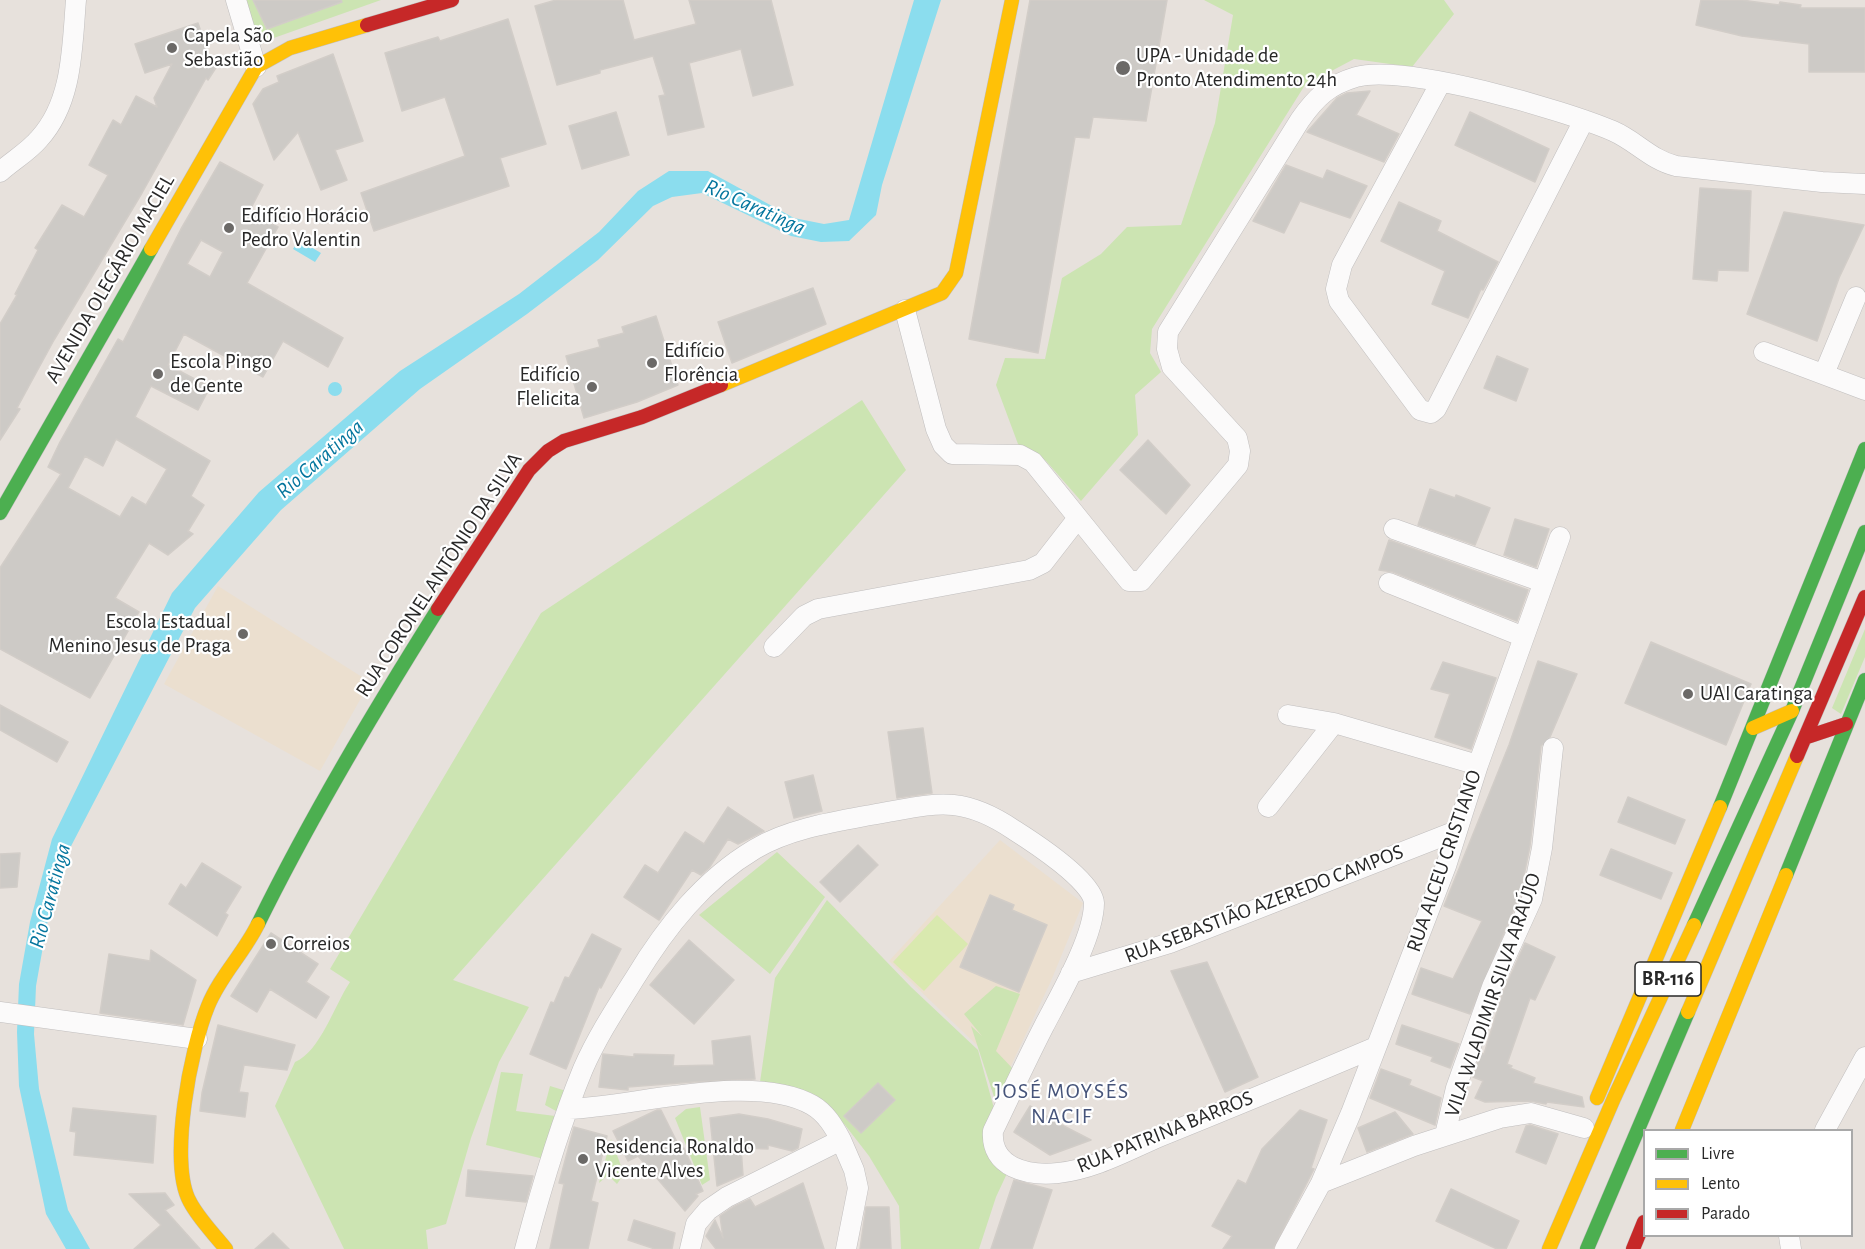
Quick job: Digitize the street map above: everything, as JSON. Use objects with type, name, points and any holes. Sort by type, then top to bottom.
[{"type":"main road","points":[[256,67],[290,48],[452,0]]},
{"type":"main road","name":"RUA CORONEL ANTÔNIO DA SILVA","points":[[226,1249],[189,1201],[180,1168],[186,1092],[197,1039],[208,1005],[229,966],[255,931],[285,869],[392,682],[458,576],[529,470],[548,451],[564,441],[642,417],[942,293],[956,273],[1012,0]]},
{"type":"main road","name":"AVENIDA OLEGÁRIO MACIEL","points":[[0,513],[256,67]]},
{"type":"main road","points":[[1586,1123],[1753,728],[1865,449]]},
{"type":"main road","name":"BR-116","points":[[1549,1249],[1619,1088],[1792,711],[1865,532]]},
{"type":"main road","name":"BR-116","points":[[1587,1249],[1865,597]]},
{"type":"main road","points":[[1683,1129],[1865,680]]},
{"type":"main road","points":[[1753,728],[1792,711]]},
{"type":"main road","points":[[1807,737],[1846,724]]},
{"type":"main road","points":[[1534,1249],[1552,1205]]},
{"type":"main road","points":[[1633,1249],[1643,1224]]},
{"type":"street","points":[[0,172],[38,141],[55,118],[68,81],[76,0]]},
{"type":"street","points":[[236,0],[256,67]]},
{"type":"street","points":[[904,310],[936,429],[943,445],[952,454],[1020,455],[1033,462],[1129,580],[1141,581],[1238,465],[1240,451],[1237,438],[1172,367],[1167,349],[1168,332],[1179,311],[1232,233],[1316,98],[1334,86],[1357,76],[1380,73],[1441,82],[1584,120],[1631,140],[1653,159],[1676,166],[1822,182],[1865,184]]},
{"type":"street","points":[[1441,82],[1341,265],[1336,289],[1346,314],[1420,410],[1426,413],[1431,413],[1436,409],[1584,120]]},
{"type":"street","points":[[1824,374],[1856,297]]},
{"type":"street","points":[[1764,352],[1865,390]]},
{"type":"street","points":[[774,647],[804,616],[818,609],[1029,570],[1043,563],[1078,518]]},
{"type":"street","points":[[1394,529],[1543,582]]},
{"type":"street","name":"RUA ALCEU CRISTIANO","points":[[1285,1249],[1322,1183],[1376,1047],[1456,831],[1560,537]]},
{"type":"street","points":[[1389,583],[1524,637]]},
{"type":"street","points":[[1288,715],[1334,723],[1478,765]]},
{"type":"street","points":[[1268,807],[1334,723]]},
{"type":"street","name":"VILA WLADIMIR SILVA ARAÚJO","points":[[1446,1135],[1456,1088],[1492,987],[1532,899],[1542,848],[1553,748]]},
{"type":"street","name":"RUA PATRINA BARROS","points":[[569,1109],[584,1069],[604,1027],[675,919],[714,878],[754,849],[773,840],[809,828],[932,803],[956,803],[999,820],[1060,864],[1091,891],[1094,902],[1092,918],[1071,973],[993,1131],[992,1144],[1004,1161],[1020,1169],[1050,1173],[1091,1166],[1376,1047]]},
{"type":"street","name":"RUA SEBASTIÃO AZEREDO CAMPOS","points":[[1071,973],[1170,943],[1456,831]]},
{"type":"street","points":[[0,1012],[197,1039]]},
{"type":"street","points":[[1826,1129],[1865,1057]]},
{"type":"street","points":[[525,1249],[542,1188],[569,1109],[752,1090],[787,1095],[813,1106],[830,1121],[842,1140],[854,1170],[858,1188],[846,1249]]},
{"type":"street","points":[[1322,1183],[1491,1120],[1532,1113],[1586,1123]]},
{"type":"street","points":[[690,1249],[696,1224],[708,1210],[727,1197],[842,1140]]},
{"type":"shaded area","name":"Escola Estadual Menino Jesus de Praga","points":[[218,586],[370,682],[320,771],[164,684]]},
{"type":"shaded area","points":[[1000,840],[1083,903],[1051,981],[1007,1074],[889,961]]},
{"type":"green space","points":[[243,0],[381,0],[254,45]]},
{"type":"green space","points":[[1204,0],[1444,0],[1454,14],[1412,67],[1354,59],[1305,85],[1152,329],[1150,353],[1161,372],[1135,395],[1138,435],[1081,501],[1046,461],[1018,444],[996,385],[1005,358],[1045,359],[1062,278],[1101,254],[1127,227],[1181,225],[1215,123],[1233,15]]},
{"type":"green space","points":[[862,400],[906,470],[453,980],[529,1007],[499,1062],[471,1138],[446,1224],[426,1230],[428,1249],[344,1249],[275,1106],[295,1062],[304,1057],[319,1038],[350,982],[330,969],[541,613]]},
{"type":"green space","points":[[1865,629],[1865,657],[1841,714],[1832,708]]},
{"type":"green space","points":[[777,852],[825,897],[770,974],[699,915]]},
{"type":"green space","points":[[827,900],[911,987],[978,1050],[1010,1167],[996,1197],[979,1249],[901,1249],[899,1206],[869,1156],[845,1125],[815,1095],[760,1082],[775,978]]},
{"type":"green space","points":[[937,915],[968,944],[924,991],[893,962]]},
{"type":"green space","points":[[996,986],[1020,994],[996,1051],[1014,1070],[998,1109],[971,1026],[982,1036],[964,1014]]},
{"type":"green space","points":[[501,1072],[523,1074],[516,1111],[555,1116],[544,1159],[486,1145]]},
{"type":"green space","points":[[550,1086],[576,1094],[567,1117],[545,1105]]},
{"type":"green space","points":[[700,1107],[710,1180],[702,1185],[675,1118],[686,1109]]},
{"type":"green space","points":[[611,1139],[624,1174],[617,1184],[608,1175],[599,1183]]},
{"type":"water","name":"Rio Caratinga","points":[[914,0],[941,0],[882,185],[876,215],[849,241],[821,242],[791,236],[702,193],[672,197],[653,206],[598,260],[527,314],[420,389],[281,510],[195,608],[69,850],[47,924],[36,986],[34,1034],[39,1089],[68,1210],[90,1249],[66,1249],[46,1214],[19,1086],[17,1032],[19,984],[30,922],[52,839],[172,593],[259,492],[400,371],[519,294],[599,232],[638,191],[669,171],[708,171],[794,218],[824,224],[849,220]]},
{"type":"water","points":[[299,240],[321,253],[315,262],[293,249]]},
{"type":"water","points":[[332,382],[338,382],[342,389],[338,396],[332,396],[328,392],[328,386]]},
{"type":"building","points":[[253,0],[341,0],[342,2],[267,29]]},
{"type":"building","points":[[556,0],[623,0],[634,40],[696,24],[689,0],[771,0],[793,85],[753,96],[741,49],[689,63],[704,127],[668,135],[659,96],[665,95],[653,56],[600,70],[600,73],[557,85],[535,6]]},
{"type":"building","points":[[1030,0],[1167,0],[1146,121],[1093,117],[1089,138],[1075,137],[1038,353],[969,339]]},
{"type":"building","points":[[1701,0],[1741,0],[1779,5],[1780,2],[1801,5],[1800,8],[1865,8],[1865,72],[1809,72],[1809,44],[1742,36],[1696,25]]},
{"type":"building","points":[[508,19],[546,144],[500,158],[509,186],[374,231],[361,193],[465,156],[445,97],[402,111],[385,53],[438,37],[440,41]]},
{"type":"building","points":[[198,23],[210,58],[219,63],[208,80],[206,78],[142,193],[54,340],[17,408],[20,409],[0,440],[0,324],[17,295],[15,294],[38,250],[35,248],[62,205],[84,217],[108,175],[89,165],[113,120],[121,125],[136,96],[157,107],[154,98],[172,64],[145,73],[135,44]]},
{"type":"building","points":[[333,54],[363,141],[335,150],[347,180],[321,190],[298,132],[274,160],[253,104],[263,89],[279,82],[277,76]]},
{"type":"building","points":[[1370,91],[1356,115],[1399,134],[1384,162],[1307,132],[1337,98],[1347,93]]},
{"type":"building","points":[[616,112],[629,155],[582,169],[569,126]]},
{"type":"building","points":[[1470,112],[1549,149],[1535,182],[1455,145]]},
{"type":"building","points":[[220,162],[263,185],[249,212],[278,227],[247,283],[343,338],[328,367],[283,341],[263,377],[184,334],[168,365],[210,387],[198,410],[151,386],[135,417],[210,461],[191,496],[204,505],[188,531],[193,534],[168,555],[149,543],[115,598],[139,612],[90,698],[0,649],[0,568],[61,474],[48,467],[60,442],[118,339],[123,342],[181,229]],"holes":[[[201,240],[223,252],[210,277],[187,264]],[[116,439],[167,469],[146,505],[132,497],[120,517],[68,488],[85,456],[103,466]]]},
{"type":"building","points":[[1286,165],[1323,179],[1327,170],[1367,186],[1350,218],[1300,201],[1284,233],[1253,221]]},
{"type":"building","points":[[1700,188],[1751,191],[1748,271],[1718,270],[1717,281],[1693,279]]},
{"type":"building","points":[[1399,202],[1441,221],[1437,231],[1498,262],[1483,290],[1481,289],[1468,318],[1432,304],[1445,271],[1381,241]]},
{"type":"building","points":[[1784,212],[1864,225],[1839,278],[1817,341],[1747,314]]},
{"type":"building","points":[[813,288],[826,324],[732,363],[718,322]]},
{"type":"building","points":[[656,316],[678,385],[637,402],[584,418],[566,356],[600,347],[598,340],[624,333],[622,327]]},
{"type":"building","points":[[1497,356],[1528,369],[1516,401],[1484,388]]},
{"type":"building","points":[[1148,440],[1190,485],[1166,514],[1120,470]]},
{"type":"building","points":[[1430,489],[1455,498],[1456,495],[1490,508],[1475,545],[1418,525]]},
{"type":"building","points":[[1515,519],[1549,529],[1536,567],[1504,555]]},
{"type":"building","points":[[1389,540],[1528,590],[1517,621],[1393,572],[1379,570]]},
{"type":"building","name":"UAI Caratinga","points":[[1651,642],[1751,684],[1726,745],[1625,703]]},
{"type":"building","points":[[1538,661],[1577,674],[1550,737],[1541,746],[1530,846],[1520,895],[1470,1014],[1412,994],[1421,968],[1453,979],[1482,921],[1444,906],[1509,745]]},
{"type":"building","points":[[1443,662],[1496,678],[1471,749],[1435,737],[1450,694],[1431,689]]},
{"type":"building","points":[[0,705],[68,742],[57,762],[0,730]]},
{"type":"building","points":[[923,728],[932,793],[897,798],[888,732]]},
{"type":"building","points":[[813,775],[822,811],[794,818],[785,782]]},
{"type":"building","points":[[1628,797],[1685,820],[1675,844],[1618,822]]},
{"type":"building","points":[[728,807],[764,831],[738,844],[728,839],[709,868],[701,875],[692,870],[659,920],[624,897],[645,865],[658,873],[685,832],[704,844]]},
{"type":"building","points":[[858,845],[878,865],[840,902],[820,882]]},
{"type":"building","points":[[1611,849],[1672,873],[1661,899],[1600,875]]},
{"type":"building","points":[[20,853],[17,887],[0,888],[0,854]]},
{"type":"building","points":[[202,863],[241,887],[225,913],[228,915],[217,936],[169,904],[181,884],[186,888]]},
{"type":"building","points":[[990,895],[1014,905],[1012,910],[1047,925],[1019,992],[960,967]]},
{"type":"building","points":[[271,933],[318,964],[306,982],[329,997],[316,1018],[270,989],[257,1012],[231,996]]},
{"type":"building","points":[[592,934],[621,949],[601,988],[599,987],[566,1069],[530,1054],[551,1002],[554,1003],[565,977],[569,978]]},
{"type":"building","points":[[689,940],[734,980],[694,1024],[650,985]]},
{"type":"building","points":[[1525,943],[1555,957],[1535,1000],[1530,998],[1507,1064],[1512,1066],[1510,1068],[1535,1078],[1533,1083],[1582,1097],[1584,1107],[1530,1101],[1485,1102],[1475,1098],[1483,1081],[1473,1077],[1481,1053],[1484,1054],[1503,992]]},
{"type":"building","points":[[151,950],[196,980],[183,1025],[100,1013],[109,954],[150,961]]},
{"type":"building","points":[[1207,962],[1258,1077],[1225,1092],[1171,971]]},
{"type":"building","points":[[218,1025],[295,1045],[287,1070],[244,1065],[239,1092],[248,1093],[245,1117],[200,1111]]},
{"type":"building","points":[[1402,1025],[1459,1044],[1450,1068],[1431,1061],[1433,1057],[1396,1044]]},
{"type":"building","points":[[750,1036],[755,1079],[628,1087],[628,1090],[599,1087],[603,1054],[634,1057],[634,1054],[674,1055],[673,1066],[714,1065],[712,1041]]},
{"type":"building","points":[[1381,1069],[1411,1080],[1409,1085],[1441,1098],[1435,1125],[1370,1098]]},
{"type":"building","points":[[878,1083],[895,1100],[861,1133],[844,1116]]},
{"type":"building","points":[[1030,1106],[1091,1140],[1050,1155],[1014,1132]]},
{"type":"building","points":[[73,1108],[156,1116],[153,1163],[74,1155],[76,1132],[70,1131]]},
{"type":"building","points":[[661,1110],[681,1150],[684,1148],[703,1191],[696,1194],[698,1196],[685,1211],[638,1156],[628,1161],[613,1131]]},
{"type":"building","points":[[1300,1110],[1327,1120],[1311,1168],[1314,1169],[1273,1249],[1223,1249],[1232,1236],[1212,1226],[1238,1180],[1246,1184],[1262,1149]]},
{"type":"building","points":[[1395,1112],[1413,1134],[1367,1152],[1358,1128]]},
{"type":"building","points":[[739,1114],[768,1119],[802,1129],[798,1148],[792,1151],[768,1145],[768,1149],[741,1148],[743,1175],[717,1186],[710,1118]]},
{"type":"building","points":[[1530,1125],[1558,1134],[1546,1164],[1516,1152],[1526,1126]]},
{"type":"building","points":[[574,1127],[607,1136],[591,1201],[598,1203],[588,1249],[550,1249],[564,1184],[559,1183]]},
{"type":"building","points":[[468,1170],[533,1176],[526,1202],[466,1196]]},
{"type":"building","points":[[1014,1180],[1052,1190],[1032,1249],[991,1249]]},
{"type":"building","points":[[803,1183],[824,1249],[716,1249],[706,1236],[715,1220],[723,1238],[720,1216],[733,1207],[750,1199],[755,1207]]},
{"type":"building","points":[[1451,1189],[1519,1221],[1506,1249],[1497,1249],[1436,1221]]},
{"type":"building","points":[[165,1193],[174,1205],[165,1210],[200,1249],[134,1249],[161,1225],[129,1194]]},
{"type":"building","points":[[866,1207],[889,1207],[891,1249],[860,1249]]},
{"type":"building","points":[[634,1220],[675,1233],[672,1249],[655,1249],[628,1240]]},
{"type":"building","points":[[273,1233],[289,1249],[255,1249]]},
{"type":"traffic: fast","points":[[0,513],[151,249]]},
{"type":"traffic: fast","points":[[1720,807],[1865,449]]},
{"type":"traffic: fast","points":[[1694,925],[1792,711],[1865,532]]},
{"type":"traffic: fast","points":[[258,924],[344,764],[438,609]]},
{"type":"traffic: fast","points":[[1786,875],[1865,680]]},
{"type":"traffic: fast","points":[[1587,1249],[1688,1012]]},
{"type":"traffic: slow","points":[[721,385],[942,293],[956,273],[1012,0]]},
{"type":"traffic: slow","points":[[151,249],[256,67],[290,48],[367,25]]},
{"type":"traffic: slow","points":[[1753,728],[1792,711]]},
{"type":"traffic: slow","points":[[1688,1012],[1797,756]]},
{"type":"traffic: slow","points":[[1597,1098],[1720,807]]},
{"type":"traffic: slow","points":[[1682,1129],[1786,875]]},
{"type":"traffic: slow","points":[[226,1249],[190,1202],[184,1184],[181,1161],[184,1105],[195,1048],[208,1006],[258,924]]},
{"type":"traffic: slow","points":[[1549,1249],[1614,1098],[1694,925]]},
{"type":"traffic: jam","points":[[367,25],[452,0]]},
{"type":"traffic: jam","points":[[438,609],[529,470],[548,451],[564,441],[642,417],[721,385]]},
{"type":"traffic: jam","points":[[1797,756],[1865,597]]},
{"type":"traffic: jam","points":[[1807,737],[1846,724]]},
{"type":"traffic: jam","points":[[1633,1249],[1643,1224]]},
{"type":"place","name":"Capela São Sebastião","points":[[172,48]]},
{"type":"place","name":"UPA - Unidade de Pronto Atendimento 24h","points":[[1123,68]]},
{"type":"place","name":"Edifício Horácio Pedro Valentin","points":[[229,228]]},
{"type":"place","name":"Edifício Florência","points":[[652,363]]},
{"type":"place","name":"Escola Pingo de Gente","points":[[158,374]]},
{"type":"place","name":"Edifício Flelicita","points":[[592,387]]},
{"type":"place","name":"Escola Estadual Menino Jesus de Praga","points":[[243,634]]},
{"type":"place","name":"UAI Caratinga","points":[[1688,694]]},
{"type":"place","name":"Correios","points":[[271,944]]},
{"type":"place","name":"Residencia Ronaldo Vicente Alves","points":[[583,1159]]},
{"type":"district","name":"JOSÉ MOYSÉS NACIF","points":[[1062,1104]]}]
